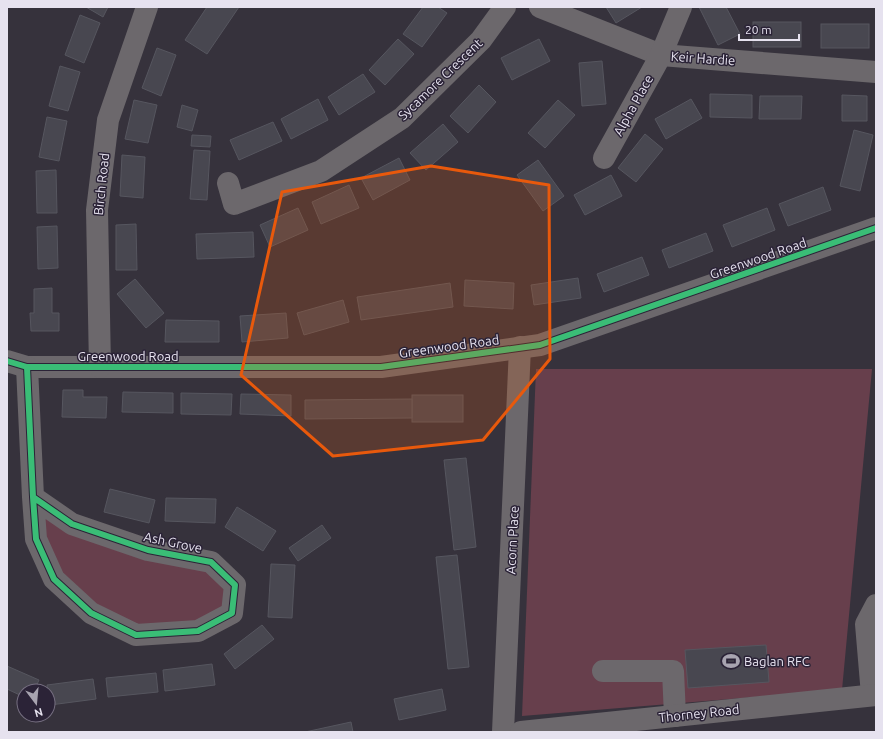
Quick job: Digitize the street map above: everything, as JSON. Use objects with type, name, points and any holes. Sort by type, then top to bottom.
[{"type":"street","name":"Birch Road","points":[[100,367],[97,210],[108,120],[147,7]]},
{"type":"street","name":"Sycamore Crescent","points":[[228,183],[234,204],[321,171],[402,118],[481,40],[505,7]]},
{"type":"street","name":"Keir Hardie","points":[[540,7],[661,55],[876,72]]},
{"type":"street","name":"Alpha Place","points":[[604,158],[661,55],[682,7]]},
{"type":"street","name":"Greenwood Road","points":[[17,364],[100,367],[381,367],[520,347],[547,342],[876,228]]},
{"type":"street","name":"Acorn Place","points":[[503,732],[520,347]]},
{"type":"street","name":"Ash Grove","points":[[17,364],[34,497],[36,539],[54,579],[91,613],[136,635],[198,631],[232,613],[235,585],[211,562],[148,550],[72,524],[34,497]]},
{"type":"street","points":[[874,695],[866,624],[876,605]]},
{"type":"street","points":[[603,671],[673,671],[675,716]]},
{"type":"street","name":"Thorney Road","points":[[522,732],[874,695]]},
{"type":"highlighted area","points":[[431,166],[549,185],[550,359],[483,440],[333,456],[241,375],[282,192]]},
{"type":"shaded area","name":"Baglan RFC","points":[[536,369],[872,369],[842,690],[522,716]]},
{"type":"shaded area","points":[[33,497],[72,524],[211,562],[235,585],[232,613],[136,635],[54,579]]},
{"type":"building","points":[[86,7],[108,7],[103,17]]},
{"type":"building","points":[[207,7],[239,7],[207,54],[185,40]]},
{"type":"building","points":[[423,7],[438,7],[447,13],[422,47],[403,34]]},
{"type":"building","points":[[606,7],[642,7],[616,23]]},
{"type":"building","points":[[699,7],[726,7],[740,34],[718,45]]},
{"type":"building","points":[[80,15],[100,23],[84,63],[65,55]]},
{"type":"building","points":[[753,22],[801,22],[801,47],[753,47]]},
{"type":"building","points":[[821,24],[869,24],[869,48],[821,48]]},
{"type":"building","points":[[398,39],[414,54],[385,85],[369,70]]},
{"type":"building","points":[[539,39],[550,61],[512,80],[501,58]]},
{"type":"building","points":[[157,48],[176,55],[161,96],[142,88]]},
{"type":"building","points":[[602,61],[606,104],[582,106],[579,63]]},
{"type":"building","points":[[60,66],[80,72],[68,111],[49,106]]},
{"type":"building","points":[[363,74],[375,92],[339,115],[328,97]]},
{"type":"building","points":[[479,85],[496,102],[468,133],[450,116]]},
{"type":"building","points":[[710,94],[752,95],[752,118],[710,117]]},
{"type":"building","points":[[842,95],[867,96],[867,121],[842,121]]},
{"type":"building","points":[[760,96],[802,96],[801,119],[759,119]]},
{"type":"building","points":[[318,99],[328,120],[291,139],[281,119]]},
{"type":"building","points":[[691,99],[702,118],[666,139],[655,119]]},
{"type":"building","points":[[134,100],[157,105],[148,143],[125,139]]},
{"type":"building","points":[[558,100],[575,115],[545,148],[528,133]]},
{"type":"building","points":[[182,105],[198,110],[192,131],[177,127]]},
{"type":"building","points":[[47,117],[67,121],[59,161],[39,157]]},
{"type":"building","points":[[273,122],[282,141],[239,160],[230,140]]},
{"type":"building","points":[[443,124],[458,142],[426,170],[410,153]]},
{"type":"building","points":[[854,130],[873,135],[860,191],[840,186]]},
{"type":"building","points":[[645,134],[663,149],[636,182],[618,168]]},
{"type":"building","points":[[192,135],[211,136],[210,147],[191,146]]},
{"type":"building","points":[[194,150],[210,151],[207,200],[190,199]]},
{"type":"building","points":[[122,155],[145,157],[143,198],[120,196]]},
{"type":"building","points":[[399,158],[410,180],[373,200],[361,178]]},
{"type":"building","points":[[538,160],[564,196],[543,211],[517,175]]},
{"type":"building","points":[[56,170],[57,213],[37,213],[36,171]]},
{"type":"building","points":[[611,175],[622,196],[585,215],[574,195]]},
{"type":"building","points":[[349,185],[359,208],[321,224],[312,202]]},
{"type":"building","points":[[823,187],[831,210],[788,226],[779,204]]},
{"type":"building","points":[[298,208],[308,230],[270,247],[260,225]]},
{"type":"building","points":[[767,208],[775,230],[732,247],[723,225]]},
{"type":"building","points":[[136,224],[137,270],[116,270],[116,225]]},
{"type":"building","points":[[57,226],[58,268],[38,269],[37,227]]},
{"type":"building","points":[[253,232],[254,257],[197,259],[196,234]]},
{"type":"building","points":[[706,233],[713,251],[669,268],[662,250]]},
{"type":"building","points":[[642,257],[649,275],[604,292],[597,274]]},
{"type":"building","points":[[578,278],[581,298],[534,305],[531,285]]},
{"type":"building","points":[[135,279],[164,313],[146,328],[117,294]]},
{"type":"building","points":[[465,280],[514,283],[513,309],[464,306]]},
{"type":"building","points":[[450,283],[453,307],[361,320],[357,297]]},
{"type":"building","points":[[52,288],[52,313],[59,313],[59,331],[31,331],[30,313],[34,313],[34,289]]},
{"type":"building","points":[[343,300],[349,322],[304,335],[297,313]]},
{"type":"building","points":[[286,313],[288,338],[242,342],[240,316]]},
{"type":"building","points":[[166,320],[219,321],[219,342],[165,342]]},
{"type":"building","points":[[63,390],[83,390],[83,397],[107,397],[106,418],[62,417]]},
{"type":"building","points":[[123,392],[173,393],[173,413],[122,412]]},
{"type":"building","points":[[181,393],[232,394],[231,415],[181,414]]},
{"type":"building","points":[[241,394],[291,395],[291,416],[240,414]]},
{"type":"building","points":[[412,395],[463,395],[463,422],[412,422]]},
{"type":"building","points":[[412,399],[412,418],[305,419],[305,400]]},
{"type":"building","points":[[466,458],[476,547],[454,550],[444,460]]},
{"type":"building","points":[[110,489],[155,500],[149,523],[104,512]]},
{"type":"building","points":[[166,498],[216,499],[215,523],[165,521]]},
{"type":"building","points":[[237,507],[276,531],[263,551],[225,527]]},
{"type":"building","points":[[322,525],[331,538],[298,561],[289,548]]},
{"type":"building","points":[[457,555],[469,667],[448,669],[436,557]]},
{"type":"building","points":[[271,564],[295,565],[292,618],[268,617]]},
{"type":"building","points":[[262,625],[274,639],[235,669],[224,654]]},
{"type":"building","points":[[766,645],[769,682],[688,688],[685,650]]},
{"type":"building","points":[[212,664],[215,685],[165,691],[163,670]]},
{"type":"building","points":[[7,666],[39,680],[38,683],[16,683],[16,693],[7,689]]},
{"type":"building","points":[[156,673],[158,692],[108,697],[106,678]]},
{"type":"building","points":[[93,679],[96,699],[56,704],[56,684]]},
{"type":"building","points":[[442,689],[446,710],[399,720],[394,699]]},
{"type":"building","points":[[351,722],[353,732],[305,732]]},
{"type":"cycle path","points":[[7,361],[27,367],[381,367],[540,345],[876,228]]},
{"type":"cycle path","points":[[27,367],[33,497],[72,524],[148,550],[211,562],[235,585],[232,613],[198,631],[136,635],[91,613],[54,579],[36,539],[33,497]]},
{"type":"place","name":"Baglan RFC","points":[[731,661]]}]
